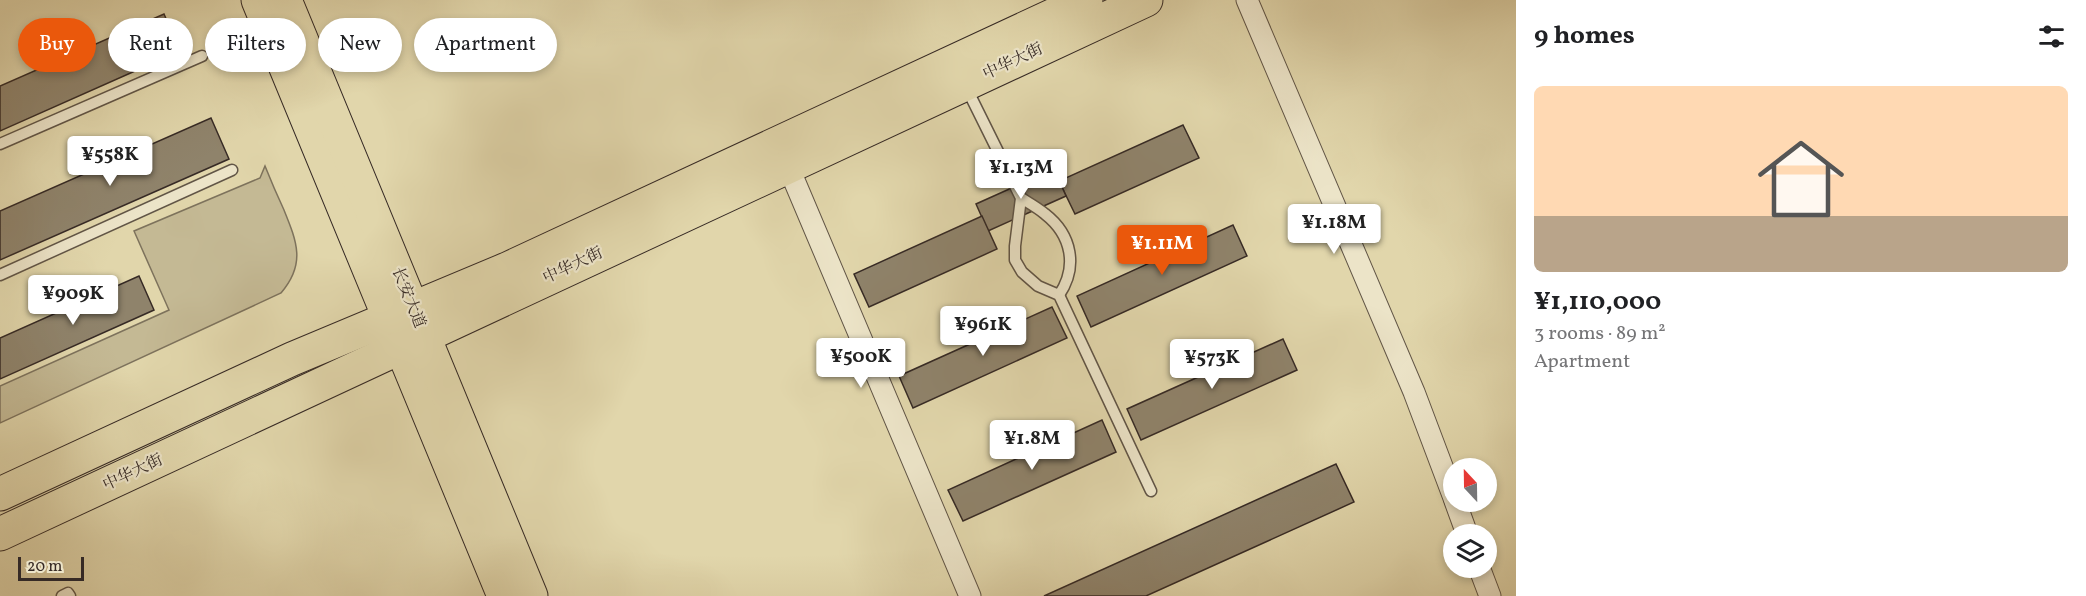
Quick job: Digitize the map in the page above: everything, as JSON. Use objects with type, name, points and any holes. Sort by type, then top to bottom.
[{"type":"main road","name":"长安大道","points":[[258,0],[531,596]]},
{"type":"main road","name":"长安大道","points":[[285,0],[504,596]]},
{"type":"main road","name":"中华大街","points":[[0,534],[407,328],[517,264],[1086,0]]},
{"type":"main road","name":"中华大街","points":[[0,494],[292,359],[407,328],[788,166],[1146,0]]},
{"type":"street","points":[[1247,0],[1414,392],[1443,470]]},
{"type":"street","points":[[788,166],[963,594]]},
{"type":"street","points":[[1483,578],[1490,596]]},
{"type":"lane","points":[[0,144],[202,56]]},
{"type":"lane","points":[[965,84],[1021,198],[1046,214],[1060,229],[1067,243],[1071,263],[1068,282],[1059,295]]},
{"type":"lane","points":[[0,275],[232,170]]},
{"type":"lane","points":[[1021,198],[1015,246],[1016,260],[1022,272],[1038,286],[1059,295],[1151,491]]},
{"type":"lane","points":[[62,596],[68,593],[70,596]]},
{"type":"shaded area","points":[[265,166],[289,222],[297,253],[294,272],[281,293],[0,423],[0,386],[169,310],[134,231],[260,178]]},
{"type":"building","points":[[108,39],[108,72],[133,72],[0,131],[0,86],[32,72],[96,72],[96,44]]},
{"type":"building","points":[[211,118],[229,159],[0,260],[0,211]]},
{"type":"building","points":[[1183,125],[1199,158],[1075,214],[1059,181]]},
{"type":"building","points":[[1054,169],[1066,196],[988,231],[976,204]]},
{"type":"building","points":[[982,216],[997,249],[869,307],[854,274]]},
{"type":"building","points":[[1233,225],[1247,256],[1091,327],[1077,296]]},
{"type":"building","points":[[139,276],[154,310],[0,379],[0,338]]},
{"type":"building","points":[[1052,307],[1067,338],[913,408],[899,376]]},
{"type":"building","points":[[1283,339],[1297,370],[1141,440],[1127,409]]},
{"type":"building","points":[[1102,420],[1116,452],[963,521],[948,490]]},
{"type":"building","points":[[1336,464],[1354,502],[1146,596],[1044,596]]}]
